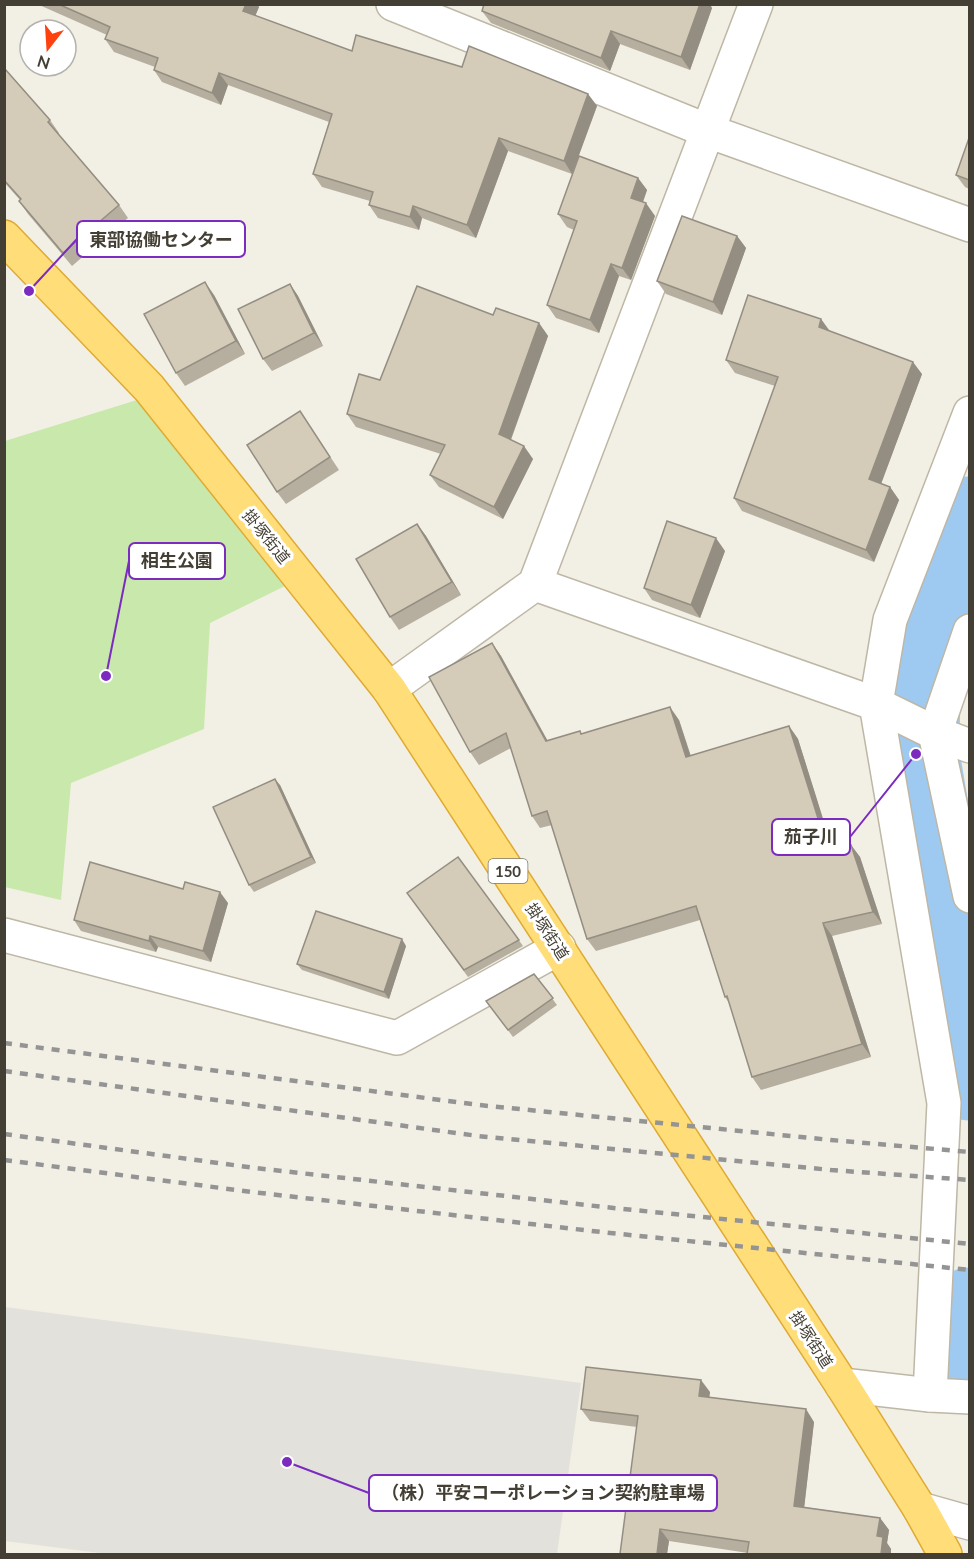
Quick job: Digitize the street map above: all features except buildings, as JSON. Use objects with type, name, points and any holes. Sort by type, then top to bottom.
[{"type":"highway","name":"掛塚街道","points":[[4,237],[149,388],[389,689],[842,1385],[920,1509],[945,1554]]},
{"type":"street","points":[[393,4],[708,131],[969,225]]},
{"type":"street","points":[[389,689],[535,584],[756,4]]},
{"type":"street","points":[[930,1395],[944,1103],[876,704],[890,620],[969,413]]},
{"type":"street","points":[[535,584],[876,704],[935,733],[969,746]]},
{"type":"street","points":[[969,631],[935,733],[969,896]]},
{"type":"street","points":[[4,935],[397,1038],[559,948]]},
{"type":"street","points":[[842,1385],[930,1395],[969,1396]]},
{"type":"street","points":[[920,1509],[969,1523]]},
{"type":"green space","points":[[153,395],[293,582],[210,623],[204,729],[71,783],[61,900],[5,887],[5,441]]},
{"type":"shaded area","points":[[5,1307],[581,1383],[557,1554],[108,1554],[5,1541]]},
{"type":"waterway","points":[[970,520],[917,678],[916,754],[970,1077]]},
{"type":"waterway","points":[[964,1340],[970,1311]]},
{"type":"railway","points":[[4,1043],[479,1105],[970,1152]]},
{"type":"railway","points":[[4,1071],[478,1136],[831,1170],[970,1180]]},
{"type":"railway","points":[[4,1134],[255,1168],[604,1207],[970,1244]]},
{"type":"railway","points":[[4,1160],[252,1192],[601,1232],[970,1270]]},
{"type":"place","name":"東部協働センター","points":[[29,291]]},
{"type":"place","name":"相生公園","points":[[106,676]]},
{"type":"place","name":"茄子川","points":[[916,754]]},
{"type":"place","name":"（株）平安コーポレーション契約駐車場","points":[[287,1462]]}]
